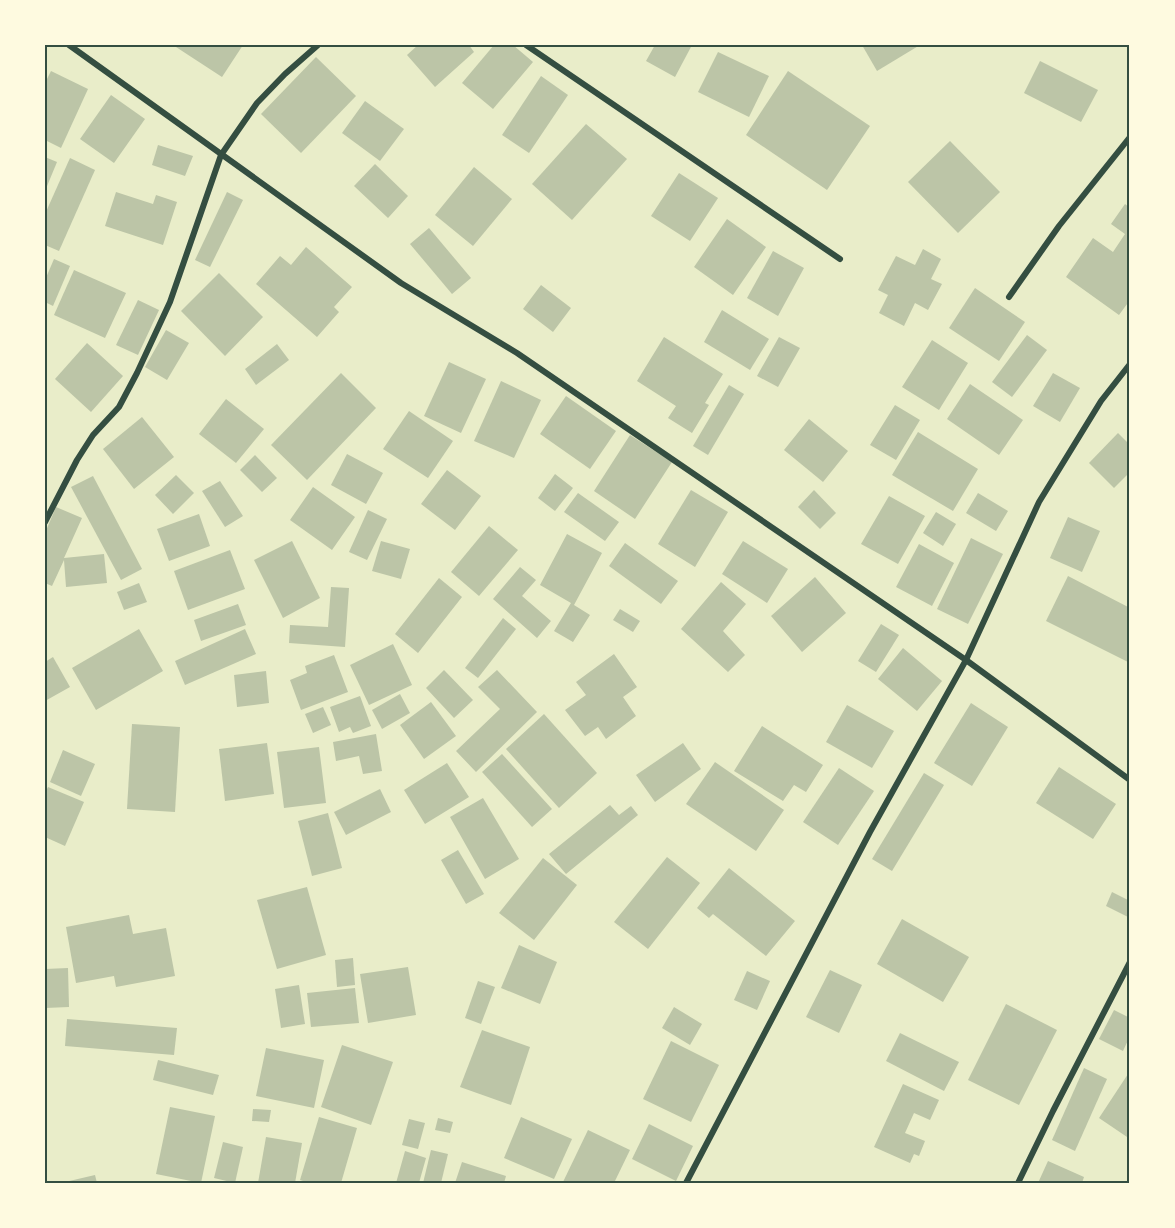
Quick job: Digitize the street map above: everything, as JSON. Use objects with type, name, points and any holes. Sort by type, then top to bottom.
[{"type":"street","points":[[69,45],[400,283],[517,353],[966,660],[1130,780]]},
{"type":"street","points":[[45,522],[77,460],[93,435],[118,407],[137,373],[170,302],[221,155],[257,103],[318,45]]},
{"type":"street","points":[[526,45],[840,258]]},
{"type":"street","points":[[1009,297],[1059,226],[1130,138]]},
{"type":"street","points":[[686,1183],[870,832],[966,660],[1039,502],[1101,401],[1130,364]]},
{"type":"street","points":[[1018,1183],[1130,962]]},
{"type":"building","points":[[178,45],[243,45],[222,77],[176,47]]},
{"type":"building","points":[[418,45],[469,45],[474,52],[435,87],[407,55]]},
{"type":"building","points":[[494,45],[513,45],[533,62],[493,109],[462,83]]},
{"type":"building","points":[[655,45],[692,45],[675,77],[646,61]]},
{"type":"building","points":[[862,45],[920,45],[877,71]]},
{"type":"building","points":[[718,52],[769,76],[749,117],[698,92]]},
{"type":"building","points":[[316,57],[356,96],[301,153],[261,114]]},
{"type":"building","points":[[1040,61],[1098,90],[1081,122],[1024,93]]},
{"type":"building","points":[[51,71],[88,89],[61,148],[45,140],[45,83]]},
{"type":"building","points":[[788,71],[870,126],[827,190],[746,135]]},
{"type":"building","points":[[541,76],[568,95],[529,153],[502,135]]},
{"type":"building","points":[[111,95],[145,119],[114,163],[80,139]]},
{"type":"building","points":[[365,101],[404,129],[380,161],[342,133]]},
{"type":"building","points":[[586,124],[627,159],[572,220],[532,184]]},
{"type":"building","points":[[950,141],[1000,192],[958,233],[908,182]]},
{"type":"building","points":[[158,145],[193,156],[185,176],[152,165]]},
{"type":"building","points":[[45,157],[57,162],[45,191]]},
{"type":"building","points":[[70,158],[95,170],[59,251],[45,245],[45,214]]},
{"type":"building","points":[[375,164],[408,196],[388,218],[354,186]]},
{"type":"building","points":[[474,167],[512,199],[473,246],[435,215]]},
{"type":"building","points":[[679,173],[718,198],[690,241],[651,216]]},
{"type":"building","points":[[116,192],[153,204],[156,195],[177,202],[163,245],[105,226]]},
{"type":"building","points":[[227,192],[243,200],[210,267],[195,260]]},
{"type":"building","points":[[1125,204],[1130,208],[1130,300],[1119,315],[1066,277],[1093,238],[1113,252],[1125,234],[1111,224]]},
{"type":"building","points":[[727,219],[766,247],[733,295],[694,267]]},
{"type":"building","points":[[429,228],[471,278],[452,294],[410,244]]},
{"type":"building","points":[[306,247],[352,287],[334,307],[339,312],[317,337],[256,284],[280,256],[291,265]]},
{"type":"building","points":[[923,249],[941,259],[931,279],[942,284],[928,310],[915,303],[904,326],[879,313],[888,295],[878,290],[896,256],[915,265]]},
{"type":"building","points":[[773,251],[804,268],[778,316],[747,298]]},
{"type":"building","points":[[54,259],[70,266],[53,306],[45,302],[45,280]]},
{"type":"building","points":[[74,270],[126,293],[105,338],[54,315]]},
{"type":"building","points":[[219,273],[263,317],[225,356],[181,311]]},
{"type":"building","points":[[541,285],[571,308],[553,332],[523,309]]},
{"type":"building","points":[[975,288],[1025,322],[999,361],[949,328]]},
{"type":"building","points":[[138,300],[159,310],[138,355],[116,345]]},
{"type":"building","points":[[722,310],[769,339],[750,370],[704,342]]},
{"type":"building","points":[[166,330],[189,343],[167,380],[145,367]]},
{"type":"building","points":[[1027,335],[1047,350],[1012,397],[992,382]]},
{"type":"building","points":[[664,337],[723,374],[705,403],[709,405],[692,433],[668,418],[676,406],[637,381]]},
{"type":"building","points":[[779,337],[800,348],[778,387],[757,376]]},
{"type":"building","points":[[932,340],[968,363],[939,410],[902,387]]},
{"type":"building","points":[[87,343],[123,376],[91,412],[55,379]]},
{"type":"building","points":[[277,344],[289,360],[256,385],[245,369]]},
{"type":"building","points":[[449,362],[486,379],[461,433],[424,416]]},
{"type":"building","points":[[341,373],[376,408],[307,480],[271,445]]},
{"type":"building","points":[[1053,373],[1080,388],[1060,422],[1033,406]]},
{"type":"building","points":[[501,381],[541,400],[514,458],[474,441]]},
{"type":"building","points":[[970,384],[1023,420],[999,455],[947,419]]},
{"type":"building","points":[[729,385],[744,394],[708,455],[693,446]]},
{"type":"building","points":[[566,396],[616,431],[590,469],[540,434]]},
{"type":"building","points":[[226,399],[264,429],[236,463],[199,434]]},
{"type":"building","points":[[895,405],[920,420],[896,460],[870,445]]},
{"type":"building","points":[[409,411],[453,441],[428,478],[383,449]]},
{"type":"building","points":[[142,417],[174,457],[134,489],[103,449]]},
{"type":"building","points":[[809,419],[848,451],[823,482],[784,450]]},
{"type":"building","points":[[918,432],[978,469],[953,511],[892,475]]},
{"type":"building","points":[[1118,433],[1130,445],[1130,472],[1114,488],[1089,463]]},
{"type":"building","points":[[630,435],[672,462],[635,519],[594,491]]},
{"type":"building","points":[[347,454],[383,473],[366,504],[331,485]]},
{"type":"building","points":[[255,455],[277,478],[262,492],[240,470]]},
{"type":"building","points":[[447,470],[481,496],[455,530],[421,504]]},
{"type":"building","points":[[555,474],[573,488],[555,511],[538,498]]},
{"type":"building","points":[[176,475],[194,493],[173,514],[155,495]]},
{"type":"building","points":[[93,476],[142,569],[121,580],[71,487]]},
{"type":"building","points":[[220,481],[243,516],[225,527],[202,491]]},
{"type":"building","points":[[313,487],[355,517],[332,550],[290,520]]},
{"type":"building","points":[[691,490],[728,512],[695,567],[658,544]]},
{"type":"building","points":[[814,490],[836,513],[820,529],[798,507]]},
{"type":"building","points":[[578,493],[619,522],[605,541],[564,512]]},
{"type":"building","points":[[978,493],[1008,511],[996,531],[966,513]]},
{"type":"building","points":[[889,496],[925,516],[898,564],[861,544]]},
{"type":"building","points":[[56,507],[82,518],[64,558],[104,554],[107,583],[66,587],[64,560],[52,586],[45,583],[45,533]]},
{"type":"building","points":[[368,510],[387,519],[367,560],[349,552]]},
{"type":"building","points":[[936,512],[956,524],[943,546],[923,533]]},
{"type":"building","points":[[199,514],[210,546],[169,561],[157,529]]},
{"type":"building","points":[[1068,517],[1100,531],[1082,572],[1050,558]]},
{"type":"building","points":[[489,526],[518,550],[479,596],[451,572]]},
{"type":"building","points":[[567,534],[602,553],[574,605],[590,615],[573,642],[554,631],[571,603],[540,585]]},
{"type":"building","points":[[971,538],[1003,554],[968,624],[937,609]]},
{"type":"building","points":[[292,541],[320,598],[283,618],[254,560]]},
{"type":"building","points":[[381,541],[410,549],[401,579],[372,571]]},
{"type":"building","points":[[743,541],[788,569],[767,603],[722,574]]},
{"type":"building","points":[[625,543],[678,581],[661,604],[609,566]]},
{"type":"building","points":[[919,544],[954,563],[932,606],[896,587]]},
{"type":"building","points":[[230,550],[245,589],[188,610],[174,571]]},
{"type":"building","points":[[520,567],[536,580],[522,596],[551,621],[537,638],[493,599]]},
{"type":"building","points":[[1068,576],[1130,608],[1130,663],[1046,621]]},
{"type":"building","points":[[815,577],[846,613],[802,652],[771,616]]},
{"type":"building","points":[[439,578],[462,597],[418,653],[395,634]]},
{"type":"building","points":[[721,582],[746,604],[723,631],[745,655],[728,672],[681,629]]},
{"type":"building","points":[[139,583],[147,602],[124,610],[117,592]]},
{"type":"building","points":[[331,587],[349,588],[345,647],[289,643],[290,625],[328,627]]},
{"type":"building","points":[[238,604],[246,625],[201,641],[194,620]]},
{"type":"building","points":[[620,609],[640,621],[633,632],[613,620]]},
{"type":"building","points":[[503,618],[516,629],[478,678],[465,668]]},
{"type":"building","points":[[881,624],[899,635],[876,672],[858,661]]},
{"type":"building","points":[[139,629],[163,671],[96,710],[72,668]]},
{"type":"building","points":[[245,629],[256,654],[185,685],[175,661]]},
{"type":"building","points":[[393,644],[412,685],[369,705],[350,665]]},
{"type":"building","points":[[903,648],[942,681],[917,711],[878,679]]},
{"type":"building","points":[[614,654],[637,687],[623,697],[636,716],[606,739],[598,727],[585,736],[565,710],[586,695],[576,682]]},
{"type":"building","points":[[334,655],[348,692],[301,710],[290,680],[307,673],[305,666]]},
{"type":"building","points":[[53,657],[70,687],[45,701],[45,662]]},
{"type":"building","points":[[444,670],[473,700],[454,718],[426,688]]},
{"type":"building","points":[[497,670],[537,712],[476,772],[456,751],[500,709],[478,687]]},
{"type":"building","points":[[266,671],[269,703],[237,707],[234,675]]},
{"type":"building","points":[[400,694],[410,713],[382,729],[372,710]]},
{"type":"building","points":[[360,696],[371,726],[353,733],[350,727],[339,732],[330,707]]},
{"type":"building","points":[[431,702],[456,736],[424,759],[400,725]]},
{"type":"building","points":[[971,703],[1008,727],[972,786],[934,763]]},
{"type":"building","points":[[847,705],[894,731],[872,768],[826,742]]},
{"type":"building","points":[[323,707],[331,725],[313,733],[305,714]]},
{"type":"building","points":[[544,714],[597,773],[559,808],[506,749]]},
{"type":"building","points":[[132,724],[180,727],[175,812],[127,809]]},
{"type":"building","points":[[762,726],[823,765],[806,792],[794,785],[783,801],[734,771]]},
{"type":"building","points":[[376,734],[382,771],[363,774],[359,756],[336,761],[333,742]]},
{"type":"building","points":[[267,743],[274,794],[225,801],[219,749]]},
{"type":"building","points":[[683,743],[701,769],[655,802],[636,775]]},
{"type":"building","points":[[319,747],[326,803],[284,808],[277,752]]},
{"type":"building","points":[[63,750],[95,764],[81,796],[50,782]]},
{"type":"building","points":[[502,754],[552,809],[532,827],[482,772]]},
{"type":"building","points":[[715,762],[784,810],[756,851],[686,804]]},
{"type":"building","points":[[447,763],[469,797],[425,824],[404,790]]},
{"type":"building","points":[[1059,767],[1116,804],[1093,839],[1036,803]]},
{"type":"building","points":[[839,768],[874,791],[838,845],[803,822]]},
{"type":"building","points":[[924,773],[944,785],[892,871],[872,859]]},
{"type":"building","points":[[48,787],[84,802],[65,846],[45,837],[45,793]]},
{"type":"building","points":[[380,789],[391,812],[346,835],[334,812]]},
{"type":"building","points":[[483,798],[519,859],[485,879],[450,817]]},
{"type":"building","points":[[610,805],[619,815],[631,806],[638,815],[566,874],[549,854]]},
{"type":"building","points":[[328,813],[342,868],[312,876],[298,821]]},
{"type":"building","points":[[458,850],[484,894],[466,904],[441,860]]},
{"type":"building","points":[[667,857],[700,883],[648,949],[614,922]]},
{"type":"building","points":[[543,858],[577,885],[534,940],[499,913]]},
{"type":"building","points":[[729,868],[795,921],[766,956],[713,914],[709,918],[697,908]]},
{"type":"building","points":[[307,887],[326,955],[277,969],[257,900]]},
{"type":"building","points":[[1112,892],[1130,901],[1130,918],[1106,906]]},
{"type":"building","points":[[129,915],[133,934],[166,928],[175,976],[116,987],[114,976],[76,983],[66,927]]},
{"type":"building","points":[[902,919],[969,957],[943,1002],[877,964]]},
{"type":"building","points":[[519,945],[557,962],[540,1004],[501,988]]},
{"type":"building","points":[[353,958],[355,985],[337,987],[335,960]]},
{"type":"building","points":[[408,967],[416,1015],[368,1023],[360,974]]},
{"type":"building","points":[[68,968],[69,1007],[45,1008],[45,969]]},
{"type":"building","points":[[830,970],[862,985],[839,1033],[806,1017]]},
{"type":"building","points":[[747,971],[770,981],[757,1010],[734,1000]]},
{"type":"building","points":[[478,981],[495,987],[481,1024],[465,1018]]},
{"type":"building","points":[[299,985],[305,1024],[281,1028],[275,989]]},
{"type":"building","points":[[355,988],[359,1023],[311,1027],[307,993]]},
{"type":"building","points":[[1006,1004],[1057,1030],[1019,1105],[968,1080]]},
{"type":"building","points":[[674,1007],[702,1024],[690,1045],[662,1028]]},
{"type":"building","points":[[1114,1010],[1130,1018],[1130,1036],[1123,1051],[1099,1039]]},
{"type":"building","points":[[67,1019],[177,1028],[174,1055],[65,1046]]},
{"type":"building","points":[[482,1030],[530,1047],[511,1105],[460,1087]]},
{"type":"building","points":[[900,1033],[959,1062],[944,1091],[886,1061]]},
{"type":"building","points":[[671,1041],[719,1065],[691,1122],[643,1099]]},
{"type":"building","points":[[342,1045],[393,1062],[371,1125],[321,1107]]},
{"type":"building","points":[[266,1048],[324,1060],[314,1108],[256,1096]]},
{"type":"building","points":[[158,1060],[219,1075],[213,1095],[153,1080]]},
{"type":"building","points":[[1084,1068],[1107,1079],[1075,1151],[1052,1140]]},
{"type":"building","points":[[1130,1071],[1130,1139],[1099,1118]]},
{"type":"building","points":[[903,1084],[939,1100],[930,1120],[914,1113],[905,1133],[925,1141],[919,1156],[914,1154],[910,1163],[874,1147]]},
{"type":"building","points":[[170,1107],[215,1116],[201,1183],[156,1174]]},
{"type":"building","points":[[253,1109],[271,1110],[269,1122],[252,1121]]},
{"type":"building","points":[[319,1117],[357,1128],[341,1183],[309,1183],[300,1180]]},
{"type":"building","points":[[521,1117],[572,1139],[554,1179],[504,1158]]},
{"type":"building","points":[[438,1118],[453,1122],[450,1133],[435,1130]]},
{"type":"building","points":[[409,1119],[425,1123],[418,1149],[402,1145]]},
{"type":"building","points":[[649,1124],[693,1146],[676,1181],[632,1159]]},
{"type":"building","points":[[588,1130],[630,1150],[614,1183],[563,1182]]},
{"type":"building","points":[[266,1137],[302,1143],[295,1183],[258,1183]]},
{"type":"building","points":[[223,1142],[243,1147],[235,1183],[214,1178]]},
{"type":"building","points":[[431,1150],[448,1154],[441,1183],[423,1183]]},
{"type":"building","points":[[405,1151],[426,1158],[419,1183],[396,1183]]},
{"type":"building","points":[[1048,1161],[1084,1177],[1082,1183],[1038,1183]]},
{"type":"building","points":[[462,1162],[506,1176],[504,1183],[455,1183]]},
{"type":"building","points":[[95,1175],[97,1183],[65,1183],[65,1182]]}]
